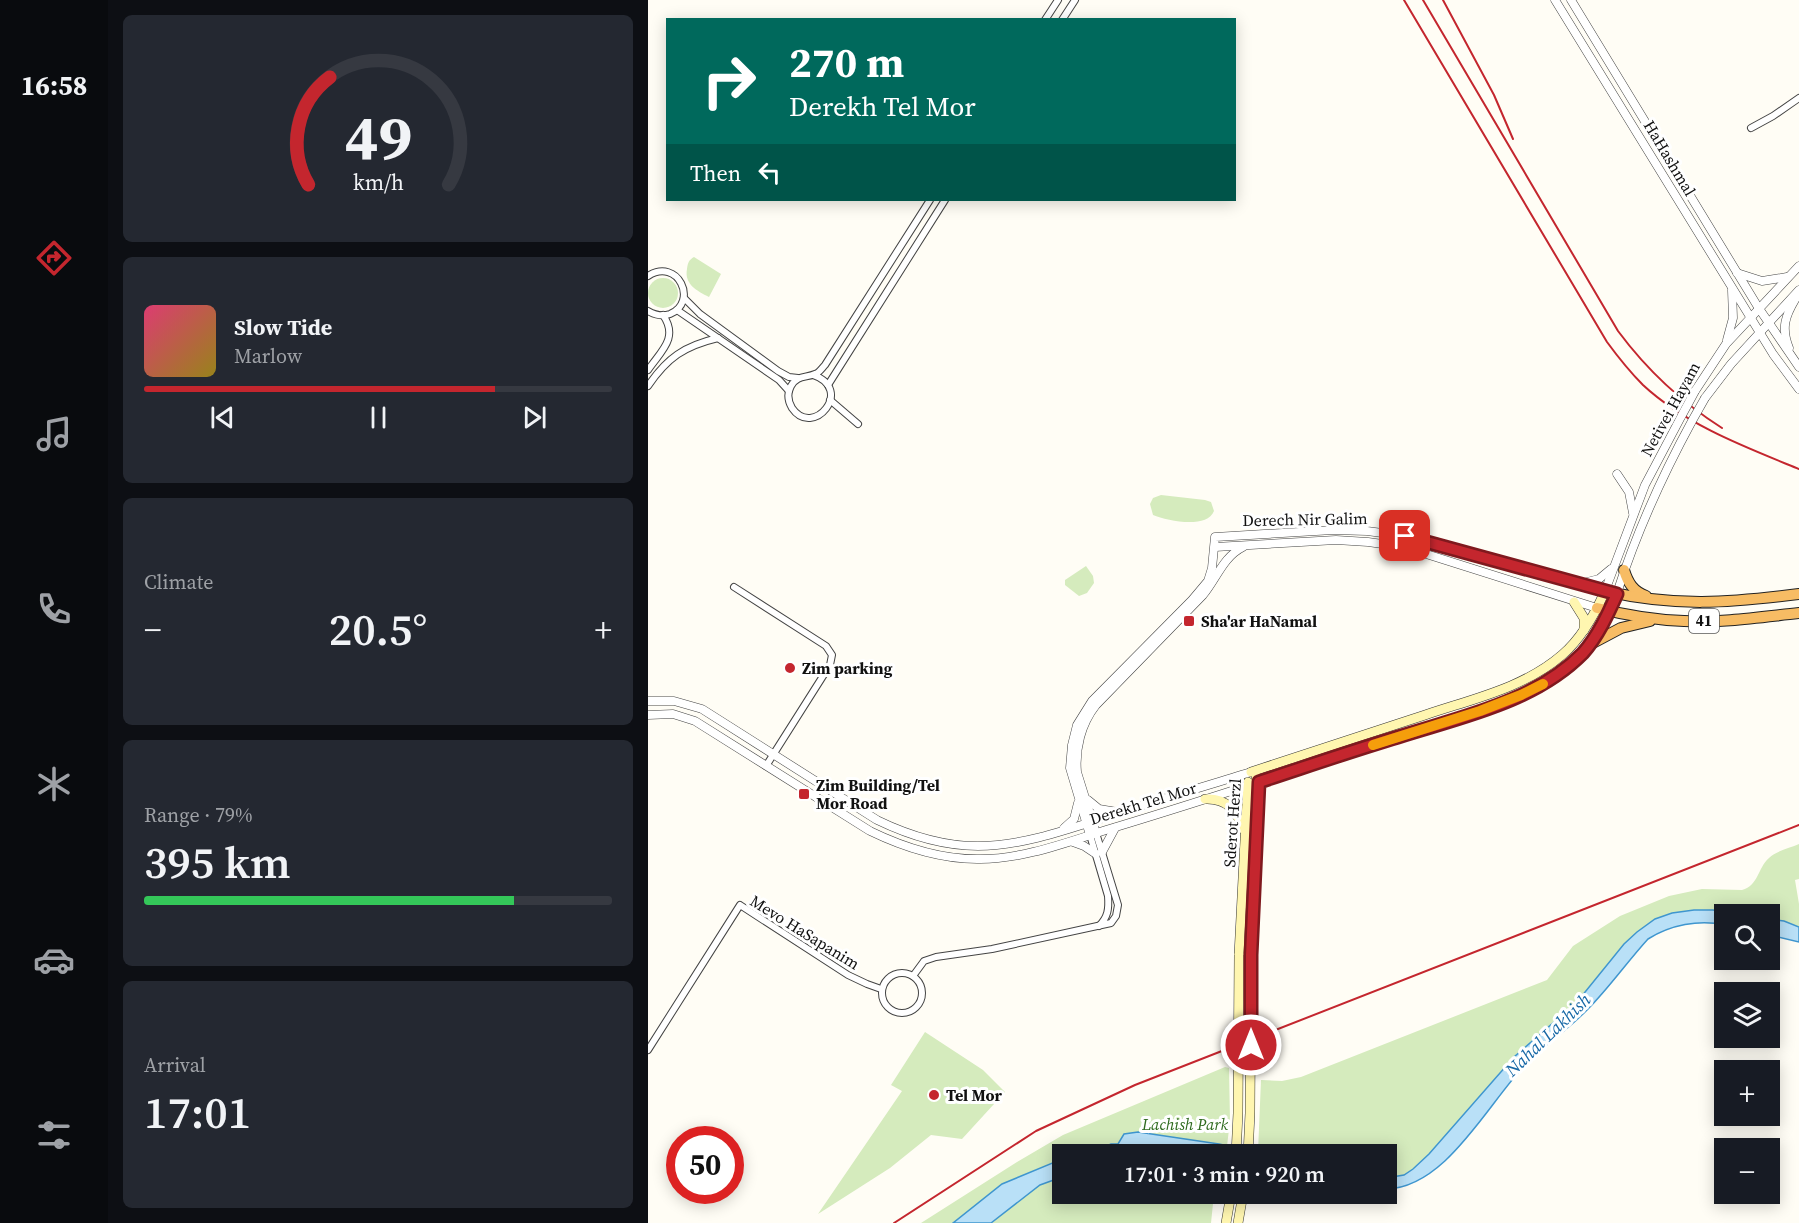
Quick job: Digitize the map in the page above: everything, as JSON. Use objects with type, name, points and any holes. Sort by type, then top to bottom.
[{"type":"highway","points":[[1624,570],[1630,585],[1637,593],[1654,599]]},
{"type":"highway","name":"41","points":[[1605,591],[1672,602],[1721,603],[1799,594]]},
{"type":"highway","name":"41","points":[[1597,608],[1660,620],[1722,621],[1799,613]]},
{"type":"highway","points":[[1590,645],[1621,628],[1660,620]]},
{"type":"main road","name":"Derekh Tel Mor","points":[[1251,772],[1527,679],[1547,667],[1572,646],[1584,630],[1605,591]]},
{"type":"main road","name":"Derekh Tel Mor","points":[[1247,786],[1480,711],[1521,695],[1555,677],[1590,645],[1617,594]]},
{"type":"main road","points":[[1575,602],[1584,618],[1584,630]]},
{"type":"main road","name":"Sderot Herzl","points":[[1249,1144],[1251,955],[1259,782],[1251,772]]},
{"type":"main road","name":"Sderot Herzl","points":[[1237,1144],[1239,1113],[1239,955],[1247,786],[1251,772]]},
{"type":"main road","points":[[1205,799],[1226,802],[1235,812],[1245,831]]},
{"type":"main road","points":[[1226,1223],[1229,1204]]},
{"type":"main road","points":[[1238,1223],[1241,1204]]},
{"type":"street","points":[[1046,18],[1058,0]]},
{"type":"street","points":[[1063,18],[1075,0]]},
{"type":"street","name":"HaHashmal","points":[[1555,0],[1759,331],[1799,389]]},
{"type":"street","name":"HaHashmal","points":[[1571,0],[1758,307],[1797,364]]},
{"type":"street","points":[[1751,128],[1799,98]]},
{"type":"street","points":[[648,276],[661,271],[672,274],[682,284],[684,298],[699,314],[778,371],[798,378],[813,375],[828,360],[929,201]]},
{"type":"street","points":[[828,385],[944,201]]},
{"type":"street","name":"Netivei Hayam","points":[[1605,591],[1655,464],[1695,391],[1726,344],[1758,307],[1799,266]]},
{"type":"street","points":[[1737,273],[1762,281],[1788,276]]},
{"type":"street","points":[[1726,344],[1733,318],[1731,285]]},
{"type":"street","points":[[1797,364],[1784,328],[1787,312],[1799,292]]},
{"type":"street","name":"Netivei Hayam","points":[[1617,594],[1624,570],[1660,485],[1705,398],[1759,331],[1799,292]]},
{"type":"street","points":[[649,312],[663,315],[677,310],[684,298]]},
{"type":"street","points":[[677,310],[779,380],[789,391],[793,410],[802,416],[814,417],[821,414],[826,410],[830,400],[828,385],[824,380],[813,375]]},
{"type":"street","points":[[648,370],[669,339],[671,332],[663,315]]},
{"type":"street","points":[[648,386],[672,357],[690,346],[718,338]]},
{"type":"street","points":[[789,391],[798,378]]},
{"type":"street","points":[[830,400],[858,424]]},
{"type":"street","points":[[1617,474],[1629,492],[1634,515]]},
{"type":"street","name":"Derech Nir Galim","points":[[1597,608],[1483,570],[1404,547],[1336,540],[1219,547],[1219,537],[1333,530],[1377,532],[1405,536],[1605,591]]},
{"type":"street","points":[[1062,830],[1074,819],[1082,798],[1077,772],[1077,755],[1080,737],[1092,711],[1203,595],[1213,583],[1229,555],[1245,546]]},
{"type":"street","points":[[1219,547],[1220,571]]},
{"type":"street","points":[[913,976],[924,961],[936,957],[992,949],[1099,927],[1108,915],[1108,896],[1099,853],[1070,768],[1075,732],[1081,716],[1092,701],[1208,581],[1219,547]]},
{"type":"street","points":[[1576,583],[1599,579],[1609,572],[1617,560]]},
{"type":"street","points":[[734,586],[826,646],[832,655],[831,665],[766,766]]},
{"type":"street","name":"Derekh Tel Mor","points":[[649,701],[674,701],[702,710],[877,820],[924,838],[961,845],[990,845],[1023,840],[1090,822],[1251,772]]},
{"type":"street","name":"Derekh Tel Mor","points":[[650,714],[680,715],[695,721],[870,831],[897,843],[960,858],[991,859],[1026,853],[1115,828],[1247,786]]},
{"type":"street","points":[[1082,798],[1100,809],[1122,812]]},
{"type":"street","points":[[1099,853],[1115,828]]},
{"type":"street","points":[[1072,841],[1099,853]]},
{"type":"street","name":"Mevo HaSapanim","points":[[648,1050],[740,905],[848,975],[882,989]]},
{"type":"street","points":[[907,973],[918,980],[922,993],[919,1005],[910,1012],[900,1014],[890,1010],[882,1000],[882,989],[888,977],[907,973]]},
{"type":"green space","points":[[694,257],[721,274],[709,297],[696,289],[687,279],[688,265]]},
{"type":"green space","points":[[663,278],[674,282],[678,293],[674,304],[663,308],[652,304],[648,293],[652,282]]},
{"type":"green space","points":[[1161,495],[1205,500],[1211,502],[1214,511],[1210,517],[1196,522],[1177,521],[1153,515],[1150,504],[1153,498]]},
{"type":"green space","points":[[1086,566],[1093,576],[1094,583],[1087,593],[1079,596],[1065,585],[1065,580]]},
{"type":"green space","points":[[1799,844],[1799,879],[1795,880],[1799,904],[1799,927],[1780,920],[1780,904],[1714,904],[1714,912],[1694,910],[1672,913],[1655,919],[1624,944],[1577,1002],[1514,1057],[1429,1154],[1404,1175],[1397,1176],[1397,1144],[1258,1144],[1261,1080],[1282,1081],[1301,1077],[1547,980],[1573,946],[1620,916],[1669,896],[1702,889],[1742,890],[1748,888],[1755,881],[1765,862],[1779,852]]},
{"type":"green space","points":[[925,1032],[983,1070],[1005,1092],[962,1139],[931,1135],[890,1168],[818,1214],[902,1091],[891,1085]]},
{"type":"green space","name":"Lachish Park","points":[[1225,1067],[1229,1068],[1230,1121],[1227,1144],[1052,1144],[1052,1204],[1213,1204],[1211,1223],[921,1223],[1063,1135]]},
{"type":"water","name":"Nahal Lakhish","points":[[1714,910],[1714,923],[1685,924],[1648,939],[1588,1009],[1526,1064],[1447,1159],[1428,1175],[1408,1185],[1397,1187],[1397,1176],[1413,1169],[1429,1154],[1514,1057],[1577,1002],[1624,944],[1655,919],[1672,913]]},
{"type":"water","points":[[1780,920],[1799,927],[1799,942],[1780,937]]},
{"type":"water","points":[[1138,1132],[1219,1144],[1118,1144],[1124,1134]]},
{"type":"water","points":[[1052,1163],[1052,1181],[1040,1185],[991,1223],[953,1223],[1002,1184]]},
{"type":"railway","points":[[1404,0],[1607,342],[1624,364],[1643,385],[1678,412],[1717,434],[1799,469]]},
{"type":"railway","points":[[1423,0],[1618,331],[1665,384],[1722,428]]},
{"type":"railway","points":[[1443,0],[1494,95],[1513,139]]},
{"type":"railway","points":[[894,1223],[1036,1131],[1135,1085],[1799,825]]},
{"type":"slow traffic","points":[[1373,745],[1480,711],[1543,684]]},
{"type":"place","name":"Sha'ar HaNamal","points":[[1189,621]]},
{"type":"place","name":"Zim parking","points":[[790,668]]},
{"type":"place","name":"Zim Building/Tel Mor Road","points":[[804,794]]},
{"type":"place","name":"Tel Mor","points":[[934,1095]]},
{"type":"route","points":[[1251,1045],[1251,955],[1259,782],[1480,711],[1539,687],[1555,677],[1590,645],[1617,594],[1405,536]]}]
